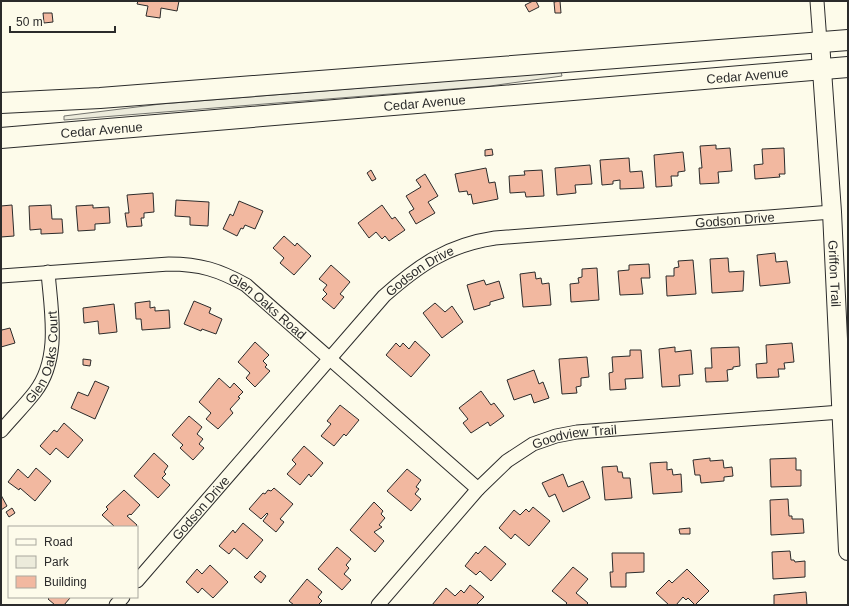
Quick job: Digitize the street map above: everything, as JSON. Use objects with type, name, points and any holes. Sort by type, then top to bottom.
[{"type":"main road","name":"Cedar Avenue","points":[[1,103],[100,98],[848,40]]},
{"type":"main road","name":"Cedar Avenue","points":[[1,138],[848,67]]},
{"type":"street","points":[[817,1],[820,42]]},
{"type":"street","name":"Griffon Trail","points":[[820,42],[832,212],[848,551]]},
{"type":"street","name":"Godson Drive","points":[[138,580],[331,359],[384,296],[408,274],[446,251],[469,243],[503,237],[832,212]]},
{"type":"street","name":"Glen Oaks Road","points":[[1,276],[169,264],[191,264],[210,268],[227,274],[246,285],[478,489]]},
{"type":"street","name":"Glen Oaks Court","points":[[1,431],[36,390],[48,365],[52,352],[48,272]]},
{"type":"street","name":"Goodview Trail","points":[[378,605],[478,489],[507,461],[525,448],[556,436],[577,432],[841,412]]},
{"type":"green space","points":[[561,72],[562,76],[490,86],[64,120],[64,116],[161,104]]},
{"type":"building","points":[[138,1],[179,1],[177,11],[161,8],[160,18],[146,16],[148,6],[137,4]]},
{"type":"building","points":[[536,1],[539,7],[529,12],[525,5]]},
{"type":"building","points":[[560,1],[561,13],[555,13],[554,2]]},
{"type":"building","points":[[43,13],[52,13],[53,22],[44,23]]},
{"type":"building","points":[[716,145],[716,149],[730,148],[732,171],[718,172],[719,183],[700,184],[699,168],[702,168],[700,146]]},
{"type":"building","points":[[784,148],[785,174],[779,174],[780,177],[755,179],[754,165],[763,164],[762,149]]},
{"type":"building","points":[[492,149],[493,155],[485,156],[485,150]]},
{"type":"building","points":[[683,152],[685,171],[678,172],[678,176],[671,176],[672,186],[656,187],[654,155]]},
{"type":"building","points":[[629,158],[630,172],[642,171],[644,188],[620,189],[620,180],[613,181],[613,184],[602,185],[600,160]]},
{"type":"building","points":[[590,165],[592,184],[575,185],[576,193],[557,195],[555,168]]},
{"type":"building","points":[[486,168],[489,183],[495,182],[498,199],[473,204],[471,194],[468,195],[467,191],[459,192],[455,174]]},
{"type":"building","points":[[371,170],[376,179],[372,181],[367,173]]},
{"type":"building","points":[[542,170],[544,196],[526,197],[525,192],[510,193],[509,176],[525,175],[524,171]]},
{"type":"building","points":[[425,174],[438,196],[428,202],[435,213],[416,224],[409,212],[414,209],[406,196],[421,187],[416,180]]},
{"type":"building","points":[[153,193],[154,212],[144,213],[144,218],[141,218],[142,226],[127,227],[125,213],[129,213],[127,195]]},
{"type":"building","points":[[176,200],[209,202],[208,226],[190,225],[190,217],[175,216]]},
{"type":"building","points":[[239,201],[263,211],[255,229],[245,225],[243,229],[241,228],[237,236],[223,229],[230,214],[233,216]]},
{"type":"building","points":[[12,205],[14,236],[1,237],[1,206]]},
{"type":"building","points":[[51,205],[52,219],[62,219],[63,233],[41,234],[41,229],[30,230],[29,206]]},
{"type":"building","points":[[93,205],[93,208],[109,207],[110,223],[95,224],[95,230],[78,231],[76,206]]},
{"type":"building","points":[[382,205],[392,219],[395,217],[405,230],[389,241],[385,236],[382,239],[376,232],[369,238],[358,223]]},
{"type":"building","points":[[284,236],[295,246],[297,243],[311,256],[294,275],[280,263],[284,258],[273,248]]},
{"type":"building","points":[[775,253],[776,262],[787,261],[790,283],[760,286],[757,255]]},
{"type":"building","points":[[728,258],[729,272],[744,271],[743,291],[712,293],[710,259]]},
{"type":"building","points":[[693,260],[696,294],[667,296],[666,276],[674,276],[674,268],[679,267],[678,261]]},
{"type":"building","points":[[649,264],[650,278],[641,278],[643,294],[620,295],[618,271],[629,270],[629,265]]},
{"type":"building","points":[[331,265],[350,282],[340,294],[344,297],[334,309],[322,299],[327,294],[323,290],[327,285],[319,279]]},
{"type":"building","points":[[597,268],[599,300],[571,302],[570,284],[579,283],[578,278],[582,277],[582,269]]},
{"type":"building","points":[[535,272],[536,279],[541,278],[542,284],[549,283],[551,305],[523,307],[520,274]]},
{"type":"building","points":[[484,280],[486,285],[499,281],[504,298],[490,302],[490,305],[474,310],[467,285]]},
{"type":"building","points":[[150,301],[150,308],[155,307],[155,311],[169,310],[170,328],[142,330],[141,319],[136,319],[135,303]]},
{"type":"building","points":[[194,301],[211,308],[209,313],[222,319],[216,334],[202,329],[201,331],[184,324]]},
{"type":"building","points":[[435,303],[445,312],[452,306],[463,322],[442,338],[423,313]]},
{"type":"building","points":[[114,304],[117,332],[99,334],[98,321],[84,323],[83,308]]},
{"type":"building","points":[[1,328],[2,330],[10,328],[15,343],[1,347]]},
{"type":"building","points":[[415,341],[430,355],[411,377],[386,355],[396,343],[400,347],[403,343],[409,349]]},
{"type":"building","points":[[255,342],[269,355],[263,361],[267,365],[265,367],[270,371],[255,387],[246,378],[250,373],[238,362]]},
{"type":"building","points":[[792,343],[794,362],[784,363],[785,369],[778,369],[779,377],[757,378],[756,364],[767,363],[766,345]]},
{"type":"building","points":[[675,347],[675,352],[691,350],[693,374],[679,375],[680,386],[662,387],[659,349]]},
{"type":"building","points":[[739,347],[740,366],[727,370],[728,381],[706,382],[705,368],[712,368],[711,348]]},
{"type":"building","points":[[630,350],[641,350],[643,378],[625,379],[626,389],[610,390],[609,373],[613,372],[612,357],[630,356]]},
{"type":"building","points":[[587,357],[589,377],[581,378],[581,386],[576,387],[577,393],[562,394],[559,359]]},
{"type":"building","points":[[83,359],[91,360],[90,366],[83,365]]},
{"type":"building","points":[[534,370],[539,384],[543,382],[549,398],[534,403],[531,394],[514,400],[507,380]]},
{"type":"building","points":[[219,378],[230,388],[234,383],[243,392],[238,397],[240,398],[230,409],[233,413],[218,429],[206,419],[211,413],[199,402]]},
{"type":"building","points":[[95,381],[109,387],[95,419],[71,408],[78,392],[88,396]]},
{"type":"building","points":[[481,391],[491,405],[494,403],[504,416],[490,426],[488,422],[471,433],[463,423],[468,419],[459,408]]},
{"type":"building","points":[[340,405],[359,420],[346,436],[344,434],[334,446],[321,436],[331,424],[327,421]]},
{"type":"building","points":[[189,416],[202,427],[197,434],[203,439],[199,444],[204,448],[193,460],[180,448],[183,445],[172,435]]},
{"type":"building","points":[[64,423],[83,440],[68,458],[56,448],[50,455],[40,446],[54,430],[57,432]]},
{"type":"building","points":[[304,446],[323,463],[311,477],[309,474],[300,485],[287,474],[296,464],[292,460]]},
{"type":"building","points":[[154,453],[168,466],[164,472],[166,474],[162,478],[170,485],[158,498],[134,476]]},
{"type":"building","points":[[710,458],[710,461],[723,460],[724,468],[732,467],[733,476],[724,477],[724,481],[701,483],[700,475],[695,475],[693,460]]},
{"type":"building","points":[[796,458],[796,470],[801,470],[801,486],[771,487],[770,459]]},
{"type":"building","points":[[667,462],[667,470],[672,469],[673,475],[681,474],[682,492],[653,494],[650,463]]},
{"type":"building","points":[[617,466],[618,472],[622,472],[623,478],[630,478],[632,498],[605,500],[602,467]]},
{"type":"building","points":[[36,468],[51,481],[35,501],[20,488],[19,490],[8,482],[18,469],[28,478]]},
{"type":"building","points":[[407,469],[421,480],[416,487],[419,489],[415,494],[421,499],[411,511],[387,491]]},
{"type":"building","points":[[563,474],[568,487],[583,481],[590,498],[563,512],[555,494],[549,497],[542,483]]},
{"type":"building","points":[[274,488],[293,504],[280,519],[284,522],[276,532],[263,521],[268,514],[267,513],[261,519],[249,509],[263,493],[265,494],[268,490],[271,491]]},
{"type":"building","points":[[124,490],[140,505],[131,515],[130,514],[127,516],[137,525],[114,526],[102,515],[108,509],[106,507]]},
{"type":"building","points":[[1,495],[7,506],[1,510]]},
{"type":"building","points":[[788,499],[789,516],[792,516],[792,519],[803,519],[804,533],[771,535],[770,500]]},
{"type":"building","points":[[374,502],[383,511],[381,514],[385,518],[379,525],[382,527],[374,532],[384,541],[375,552],[350,530]]},
{"type":"building","points":[[533,507],[550,521],[529,546],[515,534],[511,539],[499,528],[514,510],[520,515],[526,509],[529,512]]},
{"type":"building","points":[[12,508],[15,513],[9,517],[6,512]]},
{"type":"building","points":[[243,523],[263,540],[247,559],[234,548],[229,554],[219,546],[233,530],[235,533]]},
{"type":"building","points":[[690,528],[690,534],[680,534],[679,529]]},
{"type":"building","points":[[485,546],[506,564],[491,581],[480,571],[476,575],[465,566],[476,552],[478,554]]},
{"type":"building","points":[[337,547],[351,559],[346,565],[349,568],[344,574],[351,580],[342,590],[318,569]]},
{"type":"building","points":[[790,551],[791,560],[794,560],[795,562],[805,561],[805,577],[773,579],[772,552]]},
{"type":"building","points":[[612,553],[644,553],[644,572],[626,573],[626,587],[611,587],[610,572],[613,572]]},
{"type":"building","points":[[210,565],[228,582],[213,598],[202,588],[198,593],[186,582],[197,569],[202,574]]},
{"type":"building","points":[[573,567],[588,579],[576,593],[588,603],[586,605],[565,605],[567,603],[552,591]]},
{"type":"building","points":[[687,569],[709,591],[695,605],[688,598],[686,600],[683,597],[676,605],[669,605],[656,593],[669,580],[672,583]]},
{"type":"building","points":[[260,571],[266,576],[261,583],[254,577]]},
{"type":"building","points":[[307,579],[322,592],[318,597],[322,601],[318,605],[294,605],[289,601]]},
{"type":"building","points":[[470,585],[484,597],[476,605],[432,605],[446,588],[455,596],[461,590],[464,593]]},
{"type":"building","points":[[806,592],[807,605],[774,605],[774,595]]},
{"type":"building","points":[[70,598],[64,605],[55,605],[48,599]]}]
